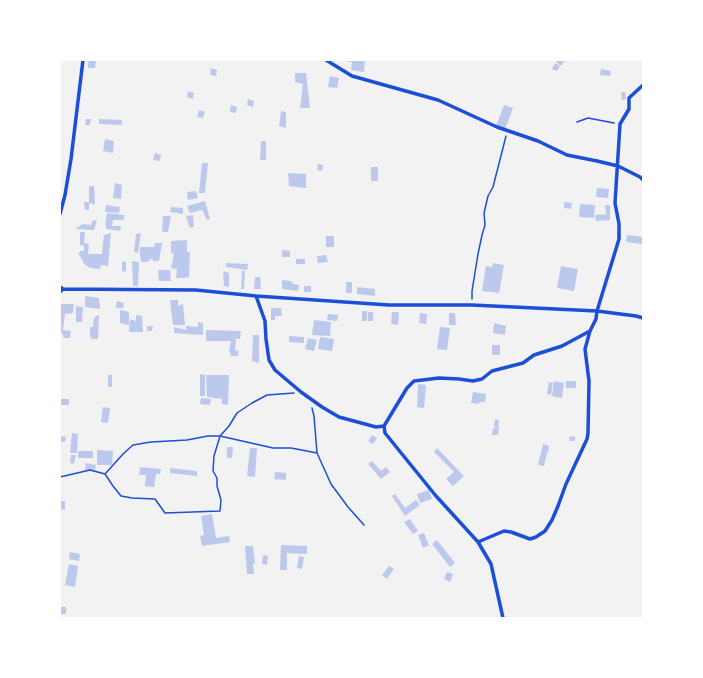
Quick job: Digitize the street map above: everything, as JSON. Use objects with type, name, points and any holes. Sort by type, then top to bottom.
[{"type":"street","points":[[60,214],[70,166],[83,60]]},
{"type":"street","points":[[326,60],[352,76],[438,100],[497,128],[538,141],[567,155],[618,166],[643,180]]},
{"type":"street","points":[[478,542],[504,531],[530,539],[545,531],[552,520],[586,439],[588,433],[589,381],[585,349],[590,331],[596,319],[609,271],[620,239],[616,203],[620,124],[629,109],[629,98],[643,85]]},
{"type":"street","points":[[61,289],[196,290],[256,296],[389,305],[472,305],[597,311],[643,318]]},
{"type":"street","points":[[256,296],[265,321],[269,360],[275,370],[322,407],[339,417],[376,427],[384,426]]},
{"type":"street","points":[[503,618],[491,564],[478,542],[436,496],[385,433],[384,426],[407,388],[414,381],[439,378],[473,381],[482,378],[492,371],[523,363],[534,355],[562,346],[590,331]]},
{"type":"path","points":[[577,122],[588,118],[620,124]]},
{"type":"path","points":[[472,305],[472,290],[485,225],[484,213],[488,196],[493,187],[507,131]]},
{"type":"path","points":[[60,477],[90,470],[105,474],[120,496],[155,499],[165,513],[220,510],[221,500],[217,486],[218,478],[213,471],[214,456],[220,436],[229,426],[237,413],[252,403],[267,395],[302,392]]},
{"type":"path","points":[[308,396],[314,416],[317,453],[331,484],[348,507],[364,524]]},
{"type":"path","points":[[105,474],[133,445],[151,442],[186,440],[208,436],[220,436],[272,448],[291,448],[317,453]]},
{"type":"building","points":[[88,60],[96,60],[95,68],[88,68]]},
{"type":"building","points":[[344,60],[365,60],[364,72],[351,70],[352,62]]},
{"type":"building","points":[[558,60],[565,60],[561,66],[556,62]]},
{"type":"building","points":[[555,63],[560,66],[557,71],[552,69]]},
{"type":"building","points":[[211,68],[217,70],[216,76],[210,75]]},
{"type":"building","points":[[601,69],[611,71],[610,76],[600,75]]},
{"type":"building","points":[[295,73],[306,73],[310,108],[300,108],[303,84],[295,82]]},
{"type":"building","points":[[330,76],[339,78],[337,88],[328,87]]},
{"type":"building","points":[[188,91],[194,93],[193,99],[187,97]]},
{"type":"building","points":[[621,92],[625,92],[626,99],[622,100]]},
{"type":"building","points":[[248,99],[254,101],[253,107],[247,105]]},
{"type":"building","points":[[231,105],[237,107],[236,113],[230,112]]},
{"type":"building","points":[[504,105],[513,108],[505,129],[496,126]]},
{"type":"building","points":[[199,110],[205,112],[203,118],[197,117]]},
{"type":"building","points":[[281,111],[286,112],[286,128],[279,126]]},
{"type":"building","points":[[86,119],[91,119],[90,125],[85,125]]},
{"type":"building","points":[[99,119],[122,120],[122,125],[99,124]]},
{"type":"building","points":[[105,139],[114,141],[113,153],[103,151]]},
{"type":"building","points":[[261,141],[266,141],[266,160],[260,160]]},
{"type":"building","points":[[155,153],[161,155],[160,161],[153,160]]},
{"type":"building","points":[[202,163],[208,163],[205,193],[199,193]]},
{"type":"building","points":[[318,164],[323,165],[322,171],[317,170]]},
{"type":"building","points":[[371,167],[378,167],[378,181],[371,181]]},
{"type":"building","points":[[288,173],[306,174],[306,188],[289,186]]},
{"type":"building","points":[[115,183],[122,185],[121,199],[113,198]]},
{"type":"building","points":[[89,186],[94,186],[95,205],[89,203],[89,210],[85,210],[84,202],[89,202]]},
{"type":"building","points":[[597,188],[609,189],[608,198],[596,197]]},
{"type":"building","points":[[196,191],[198,198],[188,200],[187,192]]},
{"type":"building","points":[[205,201],[210,219],[207,220],[202,210],[190,213],[187,206]]},
{"type":"building","points":[[564,202],[572,203],[571,209],[564,208]]},
{"type":"building","points":[[580,204],[595,205],[594,218],[579,217]]},
{"type":"building","points":[[106,205],[120,207],[119,213],[105,212]]},
{"type":"building","points":[[605,205],[610,205],[610,214],[606,214]]},
{"type":"building","points":[[171,207],[183,208],[183,214],[170,212]]},
{"type":"building","points":[[107,213],[125,215],[123,220],[113,220],[112,226],[121,226],[120,231],[106,229],[105,225]]},
{"type":"building","points":[[610,214],[610,220],[596,221],[595,215]]},
{"type":"building","points":[[193,215],[194,227],[190,228],[186,216]]},
{"type":"building","points":[[163,216],[171,216],[168,232],[162,232]]},
{"type":"building","points":[[97,220],[94,230],[75,229],[83,224],[91,225],[92,221]]},
{"type":"building","points":[[80,232],[85,232],[84,243],[89,244],[88,254],[102,254],[104,235],[111,233],[108,266],[101,265],[100,269],[90,268],[83,263],[78,253],[80,253],[80,251],[84,251],[84,246],[80,245]]},
{"type":"building","points":[[141,233],[138,253],[134,252],[136,234]]},
{"type":"building","points":[[627,235],[643,237],[643,244],[626,242]]},
{"type":"building","points":[[326,236],[334,236],[334,247],[326,247]]},
{"type":"building","points":[[187,240],[187,252],[190,252],[189,277],[176,278],[177,269],[171,268],[174,254],[171,253],[171,241]]},
{"type":"building","points":[[155,243],[162,243],[159,261],[153,261],[152,258],[147,262],[141,262],[140,247],[154,247]]},
{"type":"building","points":[[282,250],[290,251],[290,257],[282,257]]},
{"type":"building","points":[[326,255],[328,262],[318,263],[317,256]]},
{"type":"building","points":[[296,259],[305,259],[305,264],[296,264]]},
{"type":"building","points":[[122,261],[126,262],[126,272],[122,271]]},
{"type":"building","points":[[132,261],[139,262],[138,286],[133,286]]},
{"type":"building","points":[[226,263],[248,264],[247,270],[226,267]]},
{"type":"building","points":[[493,263],[504,265],[499,293],[482,291],[486,266],[492,267]]},
{"type":"building","points":[[561,266],[578,269],[574,291],[557,288]]},
{"type":"building","points":[[158,270],[170,270],[171,281],[159,281]]},
{"type":"building","points":[[223,271],[229,273],[229,287],[224,286]]},
{"type":"building","points":[[242,271],[245,271],[244,289],[241,289]]},
{"type":"building","points":[[255,277],[260,277],[261,289],[254,289]]},
{"type":"building","points":[[282,280],[291,281],[293,284],[299,285],[298,291],[282,289]]},
{"type":"building","points":[[346,282],[352,282],[352,293],[346,293]]},
{"type":"building","points":[[304,286],[311,286],[311,292],[304,292]]},
{"type":"building","points":[[357,287],[375,289],[375,296],[357,294]]},
{"type":"building","points":[[85,296],[99,298],[100,309],[85,307]]},
{"type":"building","points":[[170,300],[178,300],[178,306],[183,304],[185,325],[173,325]]},
{"type":"building","points":[[117,301],[124,303],[123,308],[116,308]]},
{"type":"building","points":[[60,304],[74,304],[73,313],[65,314],[63,330],[71,331],[70,338],[64,338],[62,333],[60,333]]},
{"type":"building","points":[[76,306],[83,307],[82,322],[76,322]]},
{"type":"building","points":[[271,308],[281,308],[282,316],[275,316],[275,320],[271,320]]},
{"type":"building","points":[[120,310],[129,312],[129,325],[120,323]]},
{"type":"building","points":[[362,311],[367,311],[367,321],[362,321]]},
{"type":"building","points":[[368,312],[373,312],[373,321],[368,321]]},
{"type":"building","points":[[392,312],[399,312],[398,325],[391,324]]},
{"type":"building","points":[[420,313],[427,314],[426,324],[419,323]]},
{"type":"building","points":[[449,313],[455,313],[456,325],[449,325]]},
{"type":"building","points":[[328,314],[338,315],[337,321],[327,320]]},
{"type":"building","points":[[98,315],[98,339],[91,339],[90,327],[93,327],[94,318]]},
{"type":"building","points":[[136,315],[142,316],[143,332],[129,332],[130,319],[136,321]]},
{"type":"building","points":[[314,320],[331,322],[330,336],[312,335]]},
{"type":"building","points":[[198,322],[203,323],[203,335],[174,333],[174,327],[186,330],[186,326],[198,327]]},
{"type":"building","points":[[494,323],[506,326],[505,335],[493,333]]},
{"type":"building","points":[[147,326],[153,326],[152,331],[147,331]]},
{"type":"building","points":[[440,327],[450,328],[447,350],[437,349]]},
{"type":"building","points":[[206,330],[241,331],[240,339],[236,339],[235,350],[239,351],[238,356],[230,356],[231,353],[229,352],[231,341],[206,341]]},
{"type":"building","points":[[253,335],[259,335],[259,363],[252,361]]},
{"type":"building","points":[[289,336],[304,337],[304,343],[289,342]]},
{"type":"building","points":[[320,337],[334,339],[332,351],[318,349]]},
{"type":"building","points":[[308,338],[317,340],[314,351],[305,349]]},
{"type":"building","points":[[492,345],[500,345],[500,355],[492,355]]},
{"type":"building","points":[[200,374],[205,375],[205,396],[200,396]]},
{"type":"building","points":[[108,375],[112,375],[112,387],[108,387]]},
{"type":"building","points":[[206,375],[229,375],[228,405],[222,404],[222,399],[207,397]]},
{"type":"building","points":[[554,381],[564,383],[562,398],[552,396]]},
{"type":"building","points":[[566,381],[576,381],[576,388],[566,388]]},
{"type":"building","points":[[549,382],[553,383],[551,395],[547,394]]},
{"type":"building","points":[[418,384],[426,385],[424,408],[417,407]]},
{"type":"building","points":[[473,392],[486,394],[485,402],[479,402],[479,404],[471,403]]},
{"type":"building","points":[[201,398],[211,399],[210,405],[200,404]]},
{"type":"building","points":[[60,399],[69,399],[69,405],[60,405]]},
{"type":"building","points":[[103,407],[110,408],[108,423],[101,422]]},
{"type":"building","points":[[495,419],[499,420],[498,428],[494,427]]},
{"type":"building","points":[[493,428],[499,428],[498,435],[492,435]]},
{"type":"building","points":[[72,433],[78,434],[77,453],[70,453]]},
{"type":"building","points":[[372,435],[377,438],[373,444],[368,441]]},
{"type":"building","points":[[61,436],[66,437],[65,442],[60,442]]},
{"type":"building","points":[[575,436],[575,441],[570,441],[569,437]]},
{"type":"building","points":[[543,444],[549,446],[548,453],[543,452],[547,453],[544,466],[538,465]]},
{"type":"building","points":[[227,447],[233,447],[232,458],[227,458]]},
{"type":"building","points":[[250,448],[257,448],[255,477],[247,476]]},
{"type":"building","points":[[437,448],[464,476],[453,486],[446,479],[454,472],[434,452]]},
{"type":"building","points":[[97,450],[113,451],[112,465],[97,465]]},
{"type":"building","points":[[78,451],[93,451],[93,458],[78,458]]},
{"type":"building","points":[[71,455],[76,455],[74,464],[70,463]]},
{"type":"building","points":[[372,461],[381,471],[386,467],[390,472],[381,479],[368,464]]},
{"type":"building","points":[[86,463],[96,465],[95,471],[85,470]]},
{"type":"building","points":[[140,467],[161,469],[160,474],[156,474],[154,487],[145,486],[146,475],[139,475]]},
{"type":"building","points":[[170,468],[197,471],[197,476],[170,473]]},
{"type":"building","points":[[275,472],[286,473],[286,480],[274,479]]},
{"type":"building","points":[[429,490],[432,499],[420,503],[417,494]]},
{"type":"building","points":[[395,494],[405,508],[416,500],[420,505],[405,516],[392,496]]},
{"type":"building","points":[[60,501],[65,501],[65,510],[60,509]]},
{"type":"building","points":[[212,514],[216,538],[229,536],[230,542],[202,546],[200,536],[204,535],[201,516]]},
{"type":"building","points":[[410,519],[418,531],[413,534],[404,522]]},
{"type":"building","points":[[424,533],[429,545],[423,548],[418,535]]},
{"type":"building","points":[[437,540],[455,563],[450,567],[432,544]]},
{"type":"building","points":[[281,545],[307,546],[307,554],[287,553],[287,570],[280,570]]},
{"type":"building","points":[[245,546],[253,546],[255,563],[253,564],[254,574],[247,574]]},
{"type":"building","points":[[70,552],[80,554],[79,561],[69,559]]},
{"type":"building","points":[[263,555],[268,556],[267,565],[262,564]]},
{"type":"building","points":[[299,556],[304,557],[302,569],[297,568]]},
{"type":"building","points":[[69,564],[78,566],[75,587],[65,585]]},
{"type":"building","points":[[389,566],[394,569],[387,579],[382,575]]},
{"type":"building","points":[[447,572],[453,574],[450,582],[444,579]]},
{"type":"building","points":[[60,607],[66,607],[66,614],[60,614]]}]
